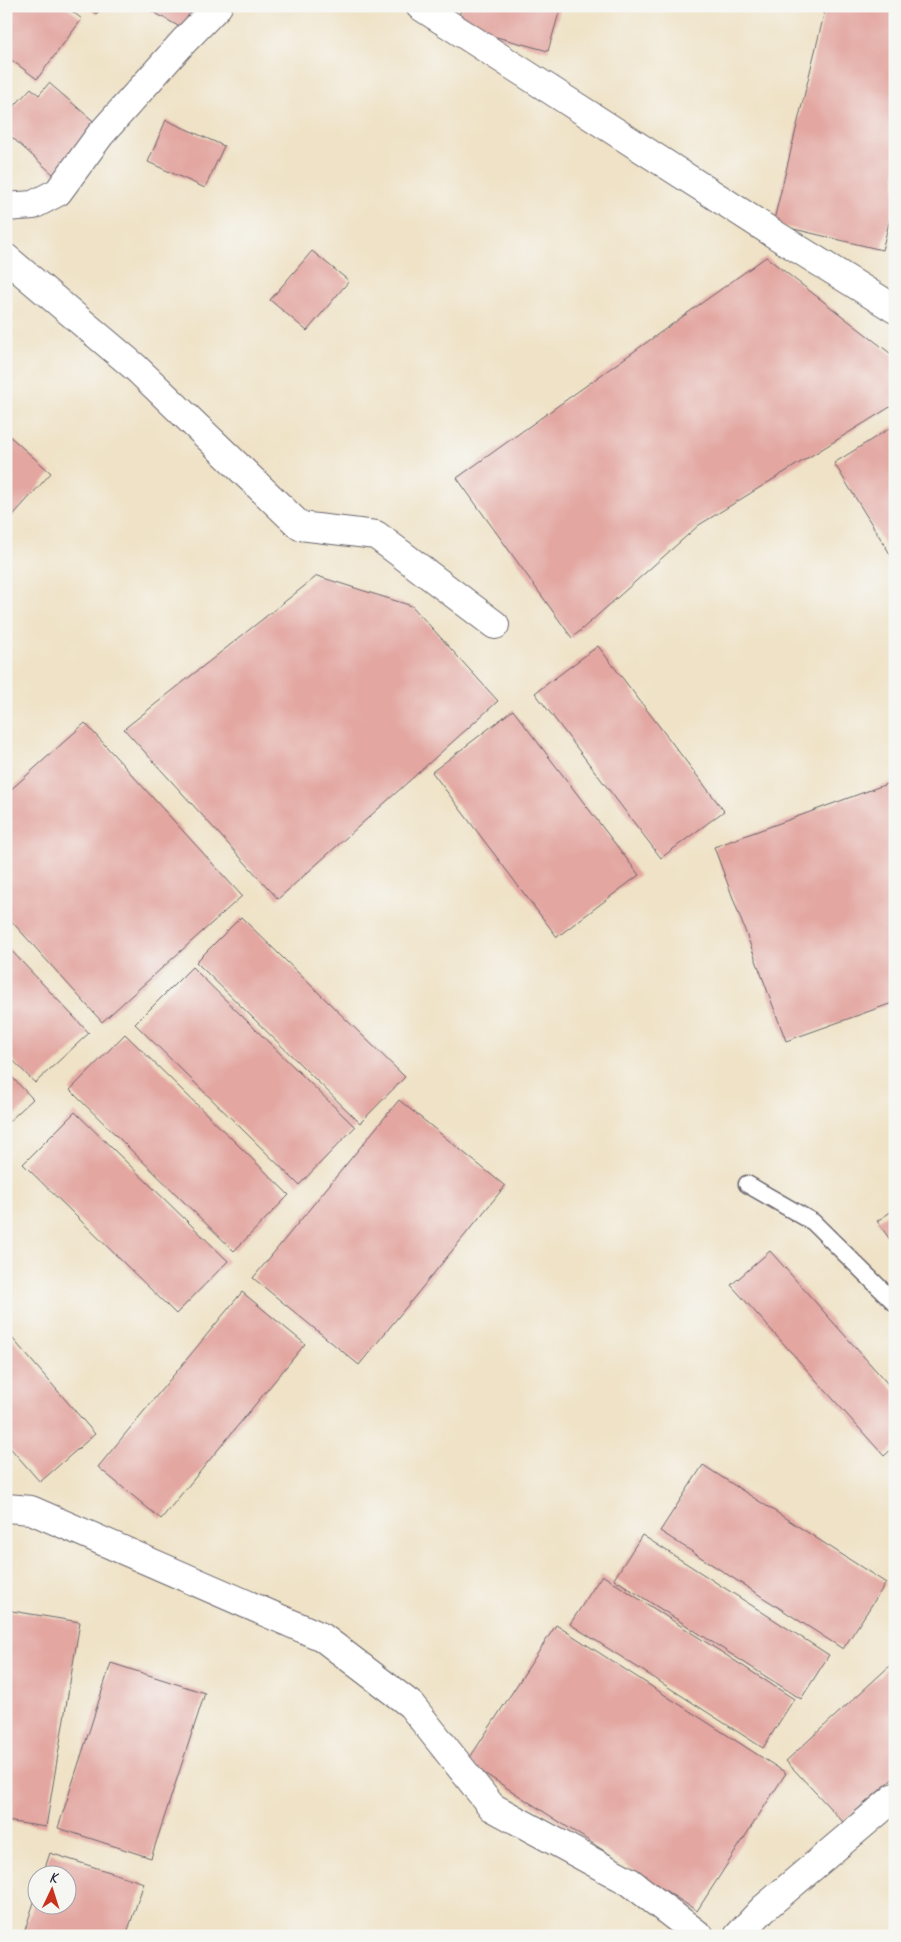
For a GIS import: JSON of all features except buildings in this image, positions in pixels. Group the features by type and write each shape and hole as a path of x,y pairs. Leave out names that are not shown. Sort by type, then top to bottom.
{"street":[{"path":"6,207 34,205 58,192 100,135 218,6"},
{"path":"420,6 780,238 895,309"},
{"path":"6,258 136,368 300,526 376,535 495,626"},
{"path":"6,1508 31,1510 322,1637 411,1705 492,1807 630,1882 700,1936"},
{"path":"738,1936 763,1909 895,1797"}],"lane":[{"path":"746,1184 813,1222 895,1303"}]}
